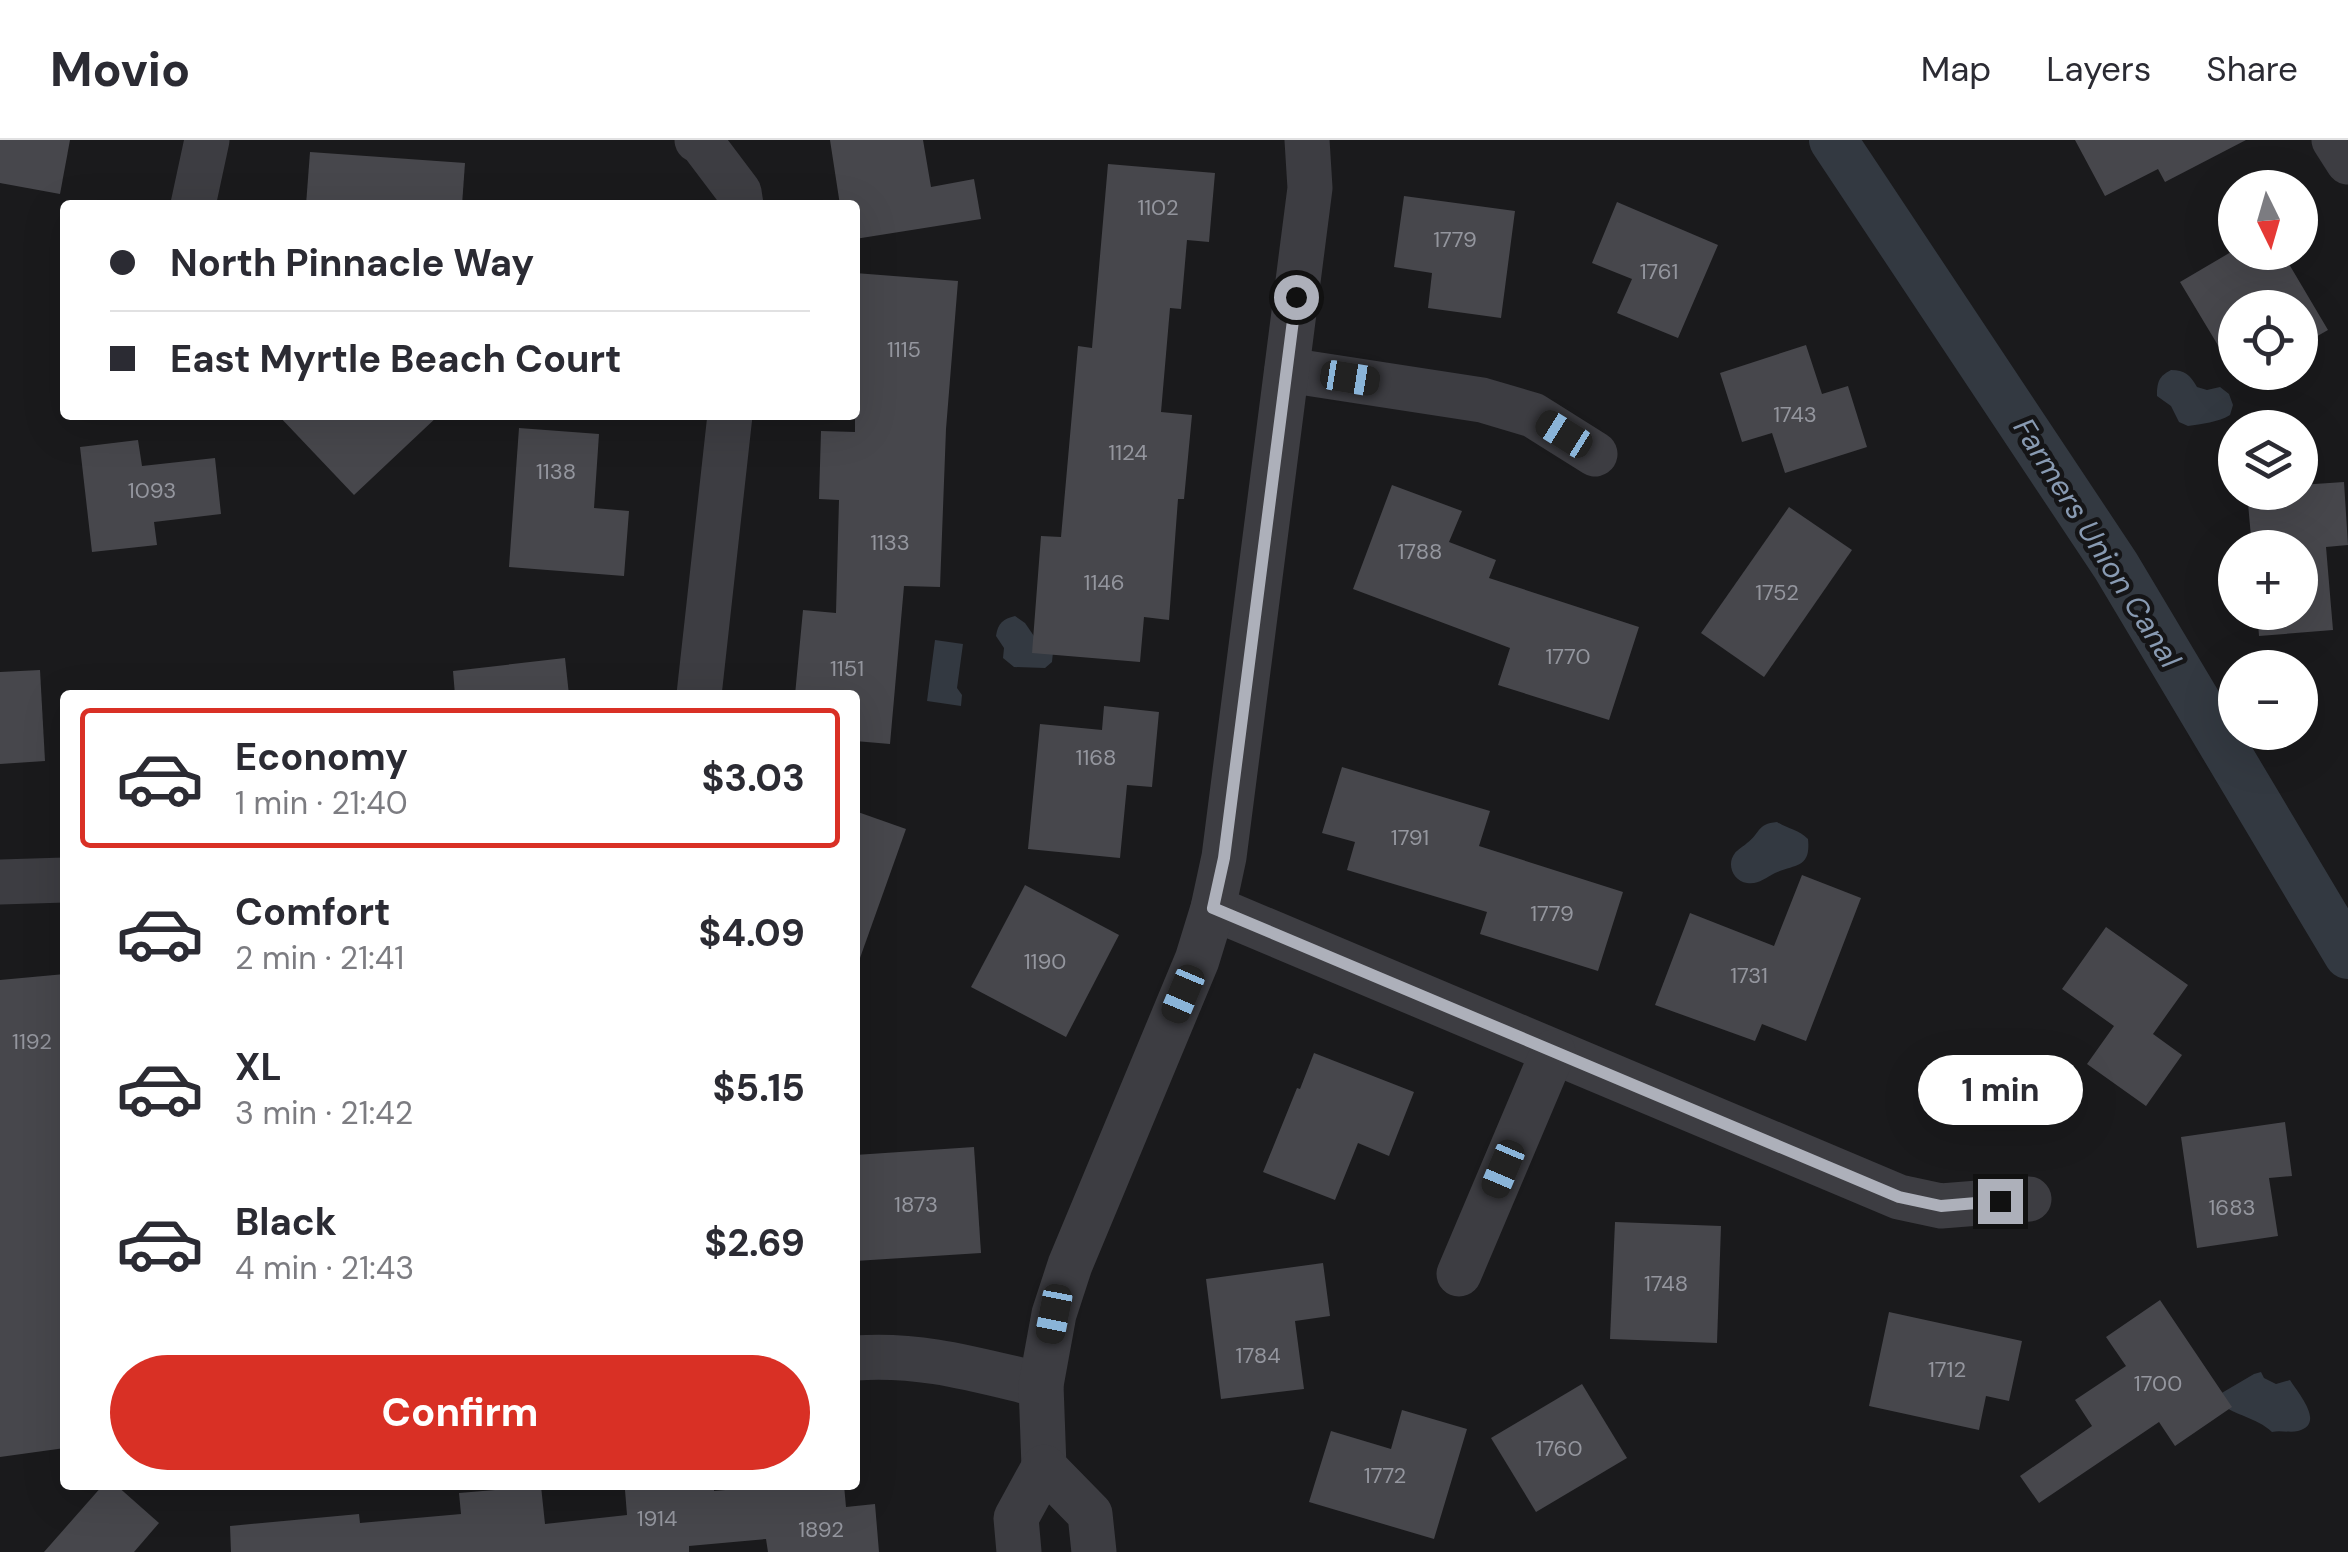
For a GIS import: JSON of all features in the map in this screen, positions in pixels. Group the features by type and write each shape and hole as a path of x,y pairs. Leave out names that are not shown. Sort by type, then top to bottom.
{"street":[{"path":"194,200 207,140"},
{"path":"698,140 738,192 740,200"},
{"path":"1019,1552 1016,1518 1044,1467 1040,1385 1054,1314 1070,1265 1197,960 1213,908 1226,838 1310,188 1308,140"},
{"path":"2334,140 2348,162"},
{"path":"1287,370 1482,400 1533,414 1595,454"},
{"path":"700,690 729,420"},
{"path":"0,882 60,880"},
{"path":"1213,908 1899,1197 1941,1206 2029,1198"},
{"path":"1459,1274 1553,1052"},
{"path":"860,1358 929,1359 1040,1385"},
{"path":"1044,1467 1090,1514 1094,1552"}],"shaded area":[{"path":"2171,370 2180,371 2197,387 2224,390 2229,394 2232,410 2218,410 2215,421 2188,426 2179,422 2171,406 2157,396 2164,375"},
{"path":"1015,616 1053,652 1052,662 1045,668 1014,667 1003,658 1004,648 997,632 1002,622"},
{"path":"935,640 963,644 957,688 962,695 961,706 927,701"},
{"path":"1777,822 1808,839 1804,860 1758,882 1738,879 1731,867 1732,857 1762,827"},
{"path":"2261,1372 2276,1384 2290,1380 2308,1408 2310,1422 2306,1427 2295,1432 2272,1432 2220,1403 2220,1394"}],"building":[{"path":"0,140 70,140 60,194 0,183"},
{"path":"830,140 923,140 931,187 974,179 981,219 860,238 860,200 839,200"},
{"path":"2075,140 2246,140 2165,182 2158,169 2105,196"},
{"path":"310,152 465,163 462,200 306,200"},
{"path":"1108,164 1215,173 1209,242 1187,240 1181,309 1170,308 1161,412 1192,415 1184,499 1178,499 1169,620 1144,617 1140,662 1032,653 1041,536 1061,537 1078,346 1092,348"},
{"path":"1404,196 1515,211 1501,318 1428,308 1432,273 1394,267"},
{"path":"1617,202 1718,245 1678,338 1617,313 1632,279 1592,263"},
{"path":"2218,260 2218,270 2292,270 2304,290 2218,290 2218,345 2180,282"},
{"path":"860,273 958,281 946,429 940,587 904,586 890,744 860,741 860,690 795,690 803,610 836,613 839,500 819,499 821,431 855,432 855,420 860,420"},
{"path":"2318,313 2328,330 2318,336"},
{"path":"1806,345 1822,394 1848,386 1867,447 1785,473 1772,433 1742,442 1720,373"},
{"path":"283,420 434,420 354,495"},
{"path":"519,428 599,434 594,508 629,511 624,576 509,567"},
{"path":"138,440 142,466 215,458 221,514 154,522 157,545 92,552 80,447"},
{"path":"2344,482 2348,545 2326,547 2333,630 2259,636 2258,630 2318,630 2318,530 2250,530 2249,510 2318,510 2318,484"},
{"path":"1392,485 1462,511 1449,542 1496,560 1489,578 1639,627 1609,720 1498,685 1510,648 1353,589"},
{"path":"1789,507 1852,550 1764,677 1701,633"},
{"path":"565,658 568,690 455,690 453,671"},
{"path":"40,670 45,761 0,764 0,672"},
{"path":"1104,706 1159,712 1152,787 1127,785 1120,858 1028,849 1040,724 1102,730"},
{"path":"1342,767 1490,811 1479,846 1623,892 1598,971 1480,934 1487,912 1347,870 1355,842 1322,833"},
{"path":"860,813 906,829 860,958"},
{"path":"1802,875 1861,898 1806,1041 1762,1024 1755,1041 1655,1005 1690,913 1774,946"},
{"path":"1025,885 1119,935 1066,1037 971,987"},
{"path":"2106,927 2188,985 2153,1034 2182,1055 2146,1106 2087,1064 2114,1026 2062,989"},
{"path":"60,974 60,1449 0,1457 0,980"},
{"path":"1314,1053 1414,1092 1389,1156 1358,1143 1335,1200 1263,1172"},
{"path":"2285,1122 2292,1176 2269,1178 2278,1236 2197,1248 2181,1137"},
{"path":"974,1147 981,1253 860,1261 860,1155"},
{"path":"1615,1222 1721,1226 1717,1343 1610,1339"},
{"path":"1323,1263 1330,1316 1295,1321 1304,1389 1221,1399 1206,1279"},
{"path":"2160,1300 2232,1407 2175,1446 2159,1422 2039,1503 2020,1476 2092,1426 2075,1400 2126,1366 2106,1337"},
{"path":"1889,1312 2022,1341 2009,1401 1986,1396 1979,1430 1869,1406"},
{"path":"1582,1384 1627,1458 1536,1512 1491,1438"},
{"path":"1402,1410 1467,1429 1434,1539 1309,1502 1331,1431 1391,1449"},
{"path":"99,1490 122,1490 159,1523 134,1552 44,1552"},
{"path":"541,1490 545,1524 627,1515 625,1490 844,1490 846,1507 875,1504 879,1552 768,1552 766,1539 689,1546 689,1552 231,1552 230,1526 359,1514 360,1523 461,1514 459,1493"}],"waterway":[{"name":"Farmers Union Canal","path":"1833,140 2116,566 2348,955"}],"route":[{"path":"1296,297 1224,858 1213,908 1899,1197 1941,1206 2000,1201"}]}
